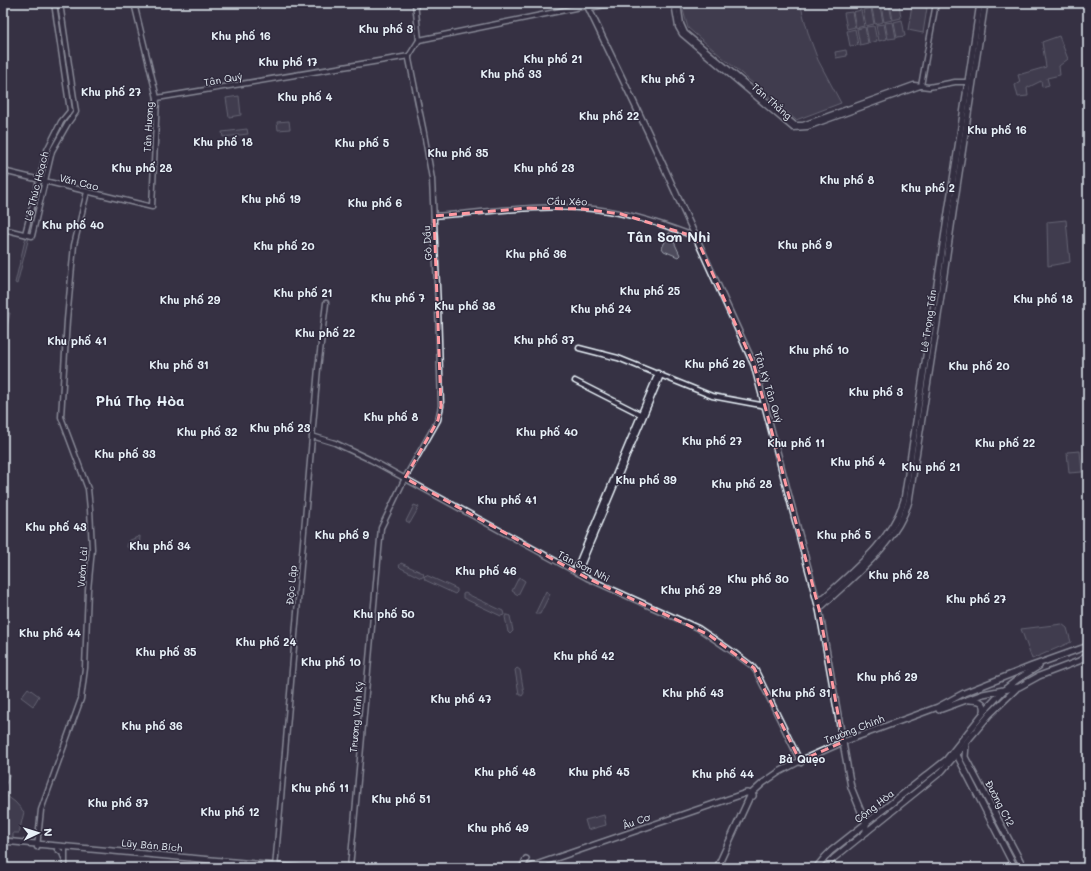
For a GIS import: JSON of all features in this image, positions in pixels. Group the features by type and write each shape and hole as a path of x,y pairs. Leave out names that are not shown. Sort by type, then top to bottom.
{"main road":[{"name":"Lê Trọng Tấn","path":"818,606 881,542 897,520 904,500 970,82 980,3"},
{"name":"Lê Trọng Tấn","path":"970,82 985,3"},
{"name":"Tân Kỳ Tân Quý","path":"587,5 752,358 818,606 851,787 866,828"},
{"name":"Trường Chinh","path":"717,868 756,789 773,776 801,762 844,744 938,707 964,693 1088,646"},
{"name":"Trường Chinh","path":"844,744 984,694 1019,687 1039,676 1079,661 1088,655"},
{"name":"Trường Chinh","path":"1079,661 1088,660"},
{"name":"Trường Chinh","path":"1004,690 1015,681 1045,662"},
{"path":"1015,681 1019,687"},
{"name":"Cộng Hòa","path":"816,868 825,857 920,790 947,766 987,718 1009,695 1019,687"},
{"path":"1004,690 1009,695"},
{"name":"Cộng Hòa","path":"940,769 983,713 1004,690"},
{"path":"955,757 958,750 983,718 984,708 982,702 978,700 966,700 967,696 964,693"},
{"name":"Đường C12","path":"966,744 965,757 1024,868"},
{"name":"Đường C12","path":"955,757 960,761 1016,868"},
{"name":"Cộng Hòa","path":"824,868 866,828 946,760"},
{"name":"Cộng Hòa","path":"820,868 827,858 940,769 947,766"},
{"name":"Âu Cơ","path":"527,868 721,801 746,793 753,795"},
{"name":"Trường Chinh","path":"720,868 753,795"},
{"name":"Lũy Bán Bích","path":"3,841 299,868"},
{"name":"Lũy Bán Bích","path":"3,844 37,845 65,850 263,868"},
{"path":"522,868 526,859"}],"street":[{"name":"Lê Thúc Hoạch","path":"54,3 70,111 61,122 47,150 25,234 32,236 52,151 68,122 76,112 60,3"},
{"name":"Tân Hương","path":"134,3 157,98 152,207"},
{"path":"409,56 419,40 415,3"},
{"path":"419,40 587,5 600,6 616,3"},
{"name":"Tân Thắng","path":"674,3 678,27 682,34 790,126 795,127 813,123 914,85 929,87 955,82 970,82"},
{"name":"Tân Thắng","path":"678,3 681,24 685,33 795,127"},
{"path":"921,86 936,3"},
{"path":"593,16 594,12 600,6"},
{"name":"Tân Quý","path":"157,98 409,56"},
{"name":"Gò Dầu","path":"406,478 438,420 441,406 432,179 409,56"},
{"name":"Văn Cao","path":"3,171 152,207"},
{"name":"Vườn Lài","path":"37,845 42,808 81,699 85,668 88,590 92,549 90,509 88,489 61,417 74,245 87,192"},
{"name":"Cầu Xéo","path":"434,216 529,208 583,208 621,214 669,227 696,237"},
{"path":"3,229 25,234"},
{"name":"Độc Lập","path":"275,867 318,368 326,303"},
{"path":"579,348 618,358 712,396 766,406"},
{"path":"576,572 660,374"},
{"path":"575,380 643,415"},
{"name":"Tân Sơn Nhì","path":"312,436 343,447 406,478 576,572 700,629 752,666 756,671 801,762"},
{"name":"Trương Vĩnh Ký","path":"350,868 380,531 384,520 406,478"},
{"path":"57,849 63,854 65,862"},
{"path":"65,850 65,868"}],"highlighted area":[{"path":"529,208 583,209 621,214 696,237 754,365 819,609 843,742 800,761 754,668 709,635 587,578 405,478 438,420 441,406 434,216"}],"shaded area":[{"path":"683,3 800,3 809,36 818,60 841,103 796,120 688,28 683,10"},
{"path":"899,3 901,18 893,20 890,4"},
{"path":"889,4 892,20 884,22 881,6"},
{"path":"912,5 927,8 923,33 908,30"},
{"path":"880,6 883,22 875,24 872,8"},
{"path":"871,8 874,24 866,26 863,10"},
{"path":"861,10 864,26 856,28 853,12"},
{"path":"852,12 855,27 847,29 844,13"},
{"path":"902,20 905,36 897,37 894,22"},
{"path":"59,22 61,22 75,110 72,111"},
{"path":"893,22 896,38 888,39 885,23"},
{"path":"884,24 887,39 879,41 876,25"},
{"path":"874,26 877,41 869,43 866,27"},
{"path":"865,27 868,43 860,45 857,29"},
{"path":"855,29 858,45 850,46 847,31"},
{"path":"1059,36 1068,59 1059,66 1060,75 1047,78 1049,85 1042,87 1041,81 1027,88 1028,96 1018,97 1015,85 1020,82 1018,75 1046,67 1042,42"},
{"path":"846,50 847,56 836,58 835,52"},
{"path":"239,96 241,115 229,117 226,98"},
{"path":"63,121 65,122 50,150 43,177 41,177 49,149"},
{"path":"289,121 290,129 278,130 277,122"},
{"path":"247,129 248,134 223,137 222,132"},
{"path":"40,182 42,182 31,231 28,230"},
{"path":"1066,220 1070,262 1048,266 1047,222"},
{"path":"669,233 680,255 678,257 664,251 662,248"},
{"path":"26,236 29,237 17,284 15,283"},
{"path":"8,313 10,313 4,341 3,332"},
{"path":"1080,451 1082,472 1069,473 1067,452"},
{"path":"414,505 419,507 410,523 406,521"},
{"path":"140,536 139,549 129,549 127,547 128,541"},
{"path":"401,563 423,573 424,576 421,578 401,568 399,566"},
{"path":"426,575 457,589 457,592 455,594 425,580 424,577"},
{"path":"519,577 525,581 518,595 512,591"},
{"path":"546,591 550,594 540,614 535,614"},
{"path":"465,593 503,611 504,615 501,616 463,598 463,594"},
{"path":"508,615 510,616 513,631 510,634 508,632 505,617"},
{"path":"1062,624 1067,628 1071,642 1032,659 1021,629"},
{"path":"517,668 520,670 524,693 522,696 519,694 515,670"},
{"path":"28,688 39,696 33,706 21,697"},
{"path":"3,770 10,775 3,790"},
{"path":"3,793 15,802 24,812 19,833 13,833 13,838 3,838"},
{"path":"604,815 606,825 588,830 585,820"}],"district":[{"name":"Khu phố 3","path":"386,28"},
{"name":"Khu phố 16","path":"241,35"},
{"name":"Khu phố 21","path":"553,58"},
{"name":"Khu phố 17","path":"288,61"},
{"name":"Khu phố 33","path":"511,73"},
{"name":"Khu phố 7","path":"668,78"},
{"name":"Khu phố 27","path":"111,91"},
{"name":"Khu phố 4","path":"305,96"},
{"name":"Khu phố 22","path":"609,115"},
{"name":"Khu phố 16","path":"997,129"},
{"name":"Khu phố 18","path":"223,141"},
{"name":"Khu phố 5","path":"362,142"},
{"name":"Khu phố 35","path":"458,152"},
{"name":"Khu phố 28","path":"142,167"},
{"name":"Khu phố 23","path":"544,167"},
{"name":"Khu phố 8","path":"847,179"},
{"name":"Khu phố 2","path":"928,187"},
{"name":"Khu phố 19","path":"271,198"},
{"name":"Khu phố 6","path":"375,202"},
{"name":"Khu phố 40","path":"73,224"},
{"name":"Tân Sơn Nhì","path":"669,236"},
{"name":"Khu phố 9","path":"805,244"},
{"name":"Khu phố 20","path":"284,245"},
{"name":"Khu phố 36","path":"536,253"},
{"name":"Khu phố 25","path":"650,290"},
{"name":"Khu phố 21","path":"303,292"},
{"name":"Khu phố 7","path":"398,297"},
{"name":"Khu phố 18","path":"1043,298"},
{"name":"Khu phố 29","path":"190,299"},
{"name":"Khu phố 38","path":"465,305"},
{"name":"Khu phố 24","path":"601,308"},
{"name":"Khu phố 22","path":"325,332"},
{"name":"Khu phố 37","path":"544,339"},
{"name":"Khu phố 41","path":"77,340"},
{"name":"Khu phố 10","path":"819,349"},
{"name":"Khu phố 26","path":"715,363"},
{"name":"Khu phố 31","path":"179,364"},
{"name":"Khu phố 20","path":"979,365"},
{"name":"Khu phố 3","path":"876,391"},
{"name":"Phú Thọ Hòa","path":"140,400"},
{"name":"Khu phố 8","path":"391,416"},
{"name":"Khu phố 23","path":"280,427"},
{"name":"Khu phố 32","path":"207,431"},
{"name":"Khu phố 40","path":"547,431"},
{"name":"Khu phố 27","path":"712,440"},
{"name":"Khu phố 11","path":"796,442"},
{"name":"Khu phố 22","path":"1005,442"},
{"name":"Khu phố 33","path":"125,453"},
{"name":"Khu phố 4","path":"858,461"},
{"name":"Khu phố 21","path":"931,466"},
{"name":"Khu phố 39","path":"646,479"},
{"name":"Khu phố 28","path":"742,483"},
{"name":"Khu phố 41","path":"507,499"},
{"name":"Khu phố 43","path":"56,526"},
{"name":"Khu phố 9","path":"342,534"},
{"name":"Khu phố 5","path":"844,534"},
{"name":"Khu phố 34","path":"160,545"},
{"name":"Khu phố 46","path":"486,570"},
{"name":"Khu phố 28","path":"899,574"},
{"name":"Khu phố 30","path":"758,578"},
{"name":"Khu phố 29","path":"691,589"},
{"name":"Khu phố 27","path":"976,598"},
{"name":"Khu phố 50","path":"384,613"},
{"name":"Khu phố 44","path":"50,632"},
{"name":"Khu phố 24","path":"266,641"},
{"name":"Khu phố 35","path":"166,651"},
{"name":"Khu phố 42","path":"584,655"},
{"name":"Khu phố 10","path":"331,661"},
{"name":"Khu phố 29","path":"887,676"},
{"name":"Khu phố 43","path":"693,692"},
{"name":"Khu phố 31","path":"801,692"},
{"name":"Khu phố 47","path":"461,698"},
{"name":"Khu phố 36","path":"152,725"},
{"name":"Bà Quẹo","path":"802,758"},
{"name":"Khu phố 48","path":"505,771"},
{"name":"Khu phố 45","path":"599,771"},
{"name":"Khu phố 44","path":"723,773"},
{"name":"Khu phố 11","path":"320,787"},
{"name":"Khu phố 51","path":"401,798"},
{"name":"Khu phố 37","path":"118,802"},
{"name":"Khu phố 12","path":"230,811"},
{"name":"Khu phố 49","path":"498,827"}]}
